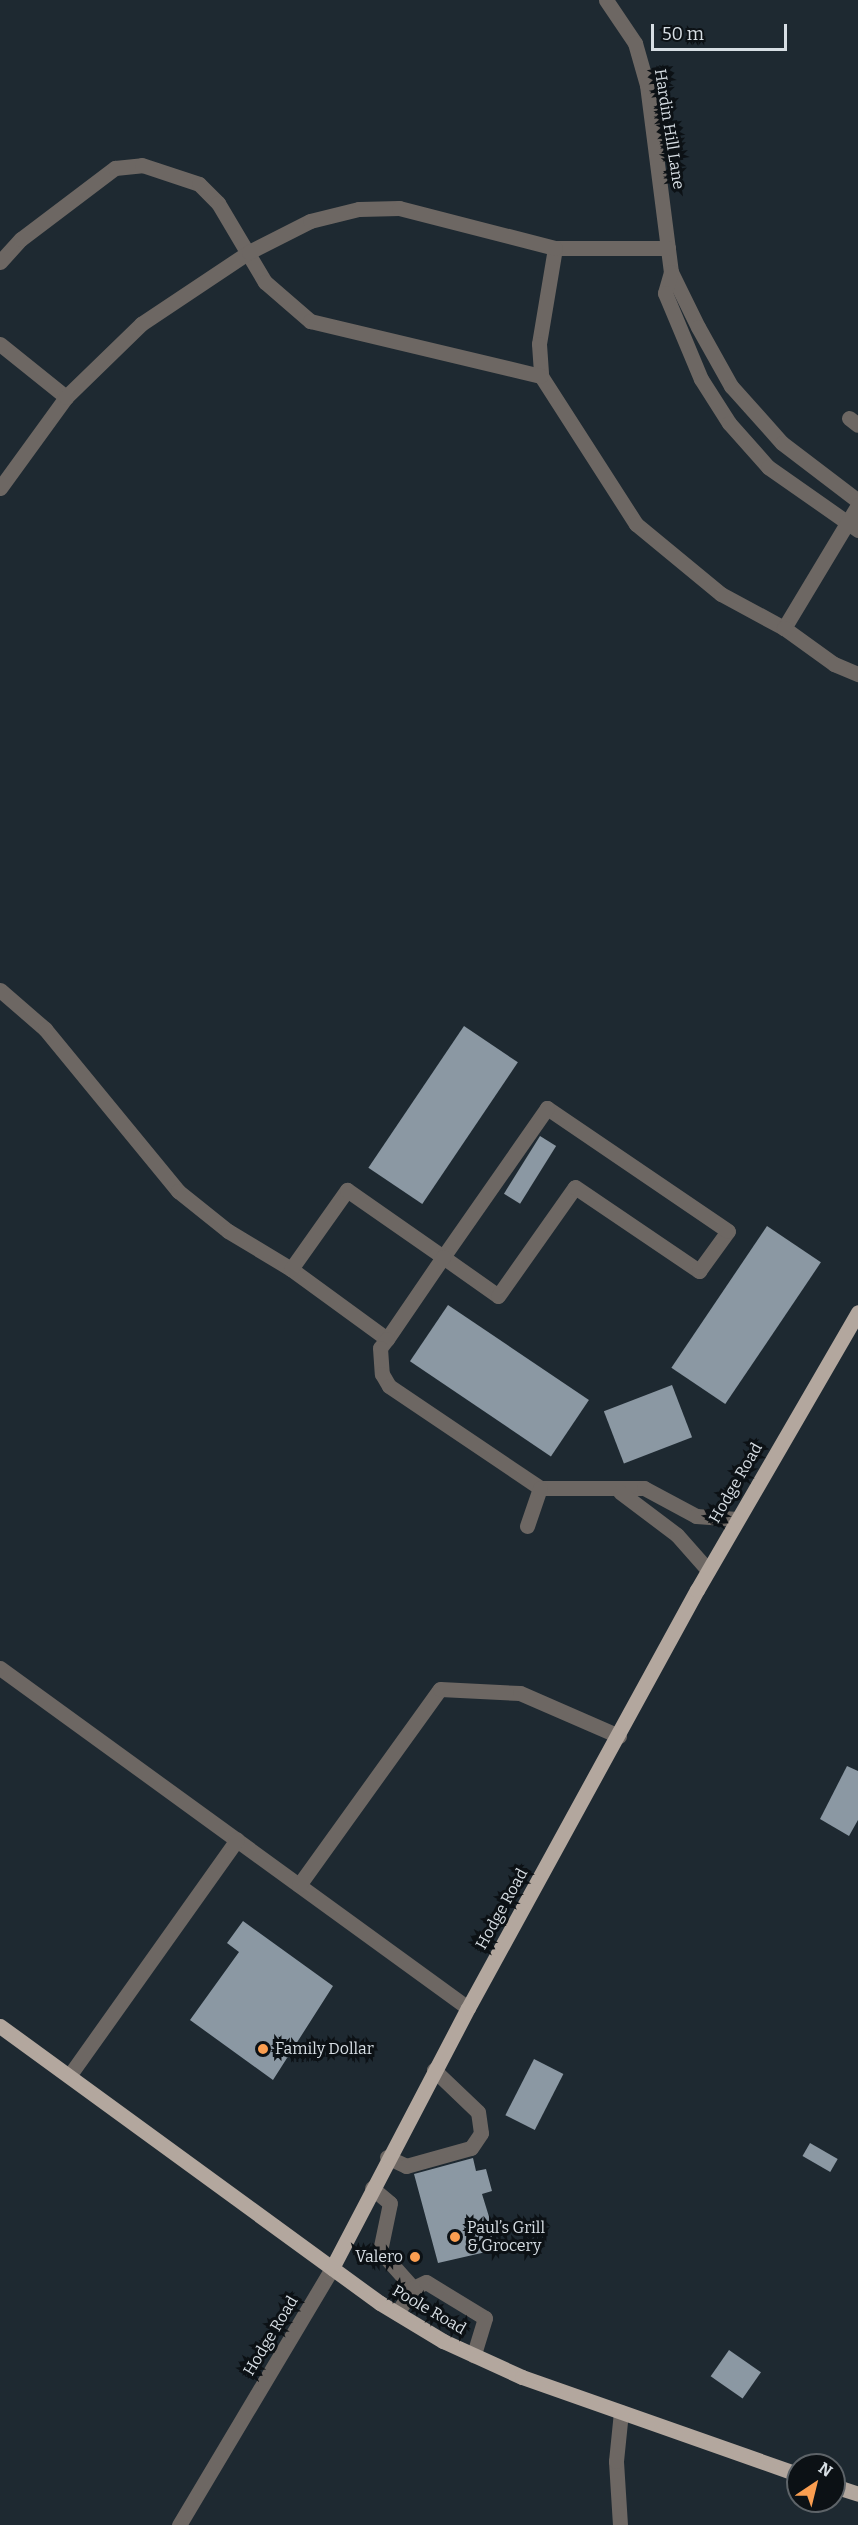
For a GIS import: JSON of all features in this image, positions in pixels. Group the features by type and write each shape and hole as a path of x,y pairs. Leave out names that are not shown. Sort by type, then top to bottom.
{"main road":[{"name":"Hodge Road","path":"332,2268 387,2157 708,1570 858,1312"},
{"name":"Poole Road","path":"0,2026 397,2313 474,2355 621,2412 786,2470"}],"street":[{"name":"Hardin Hill Lane","path":"606,0 634,44 647,85 671,272 731,386 782,443 858,503"},
{"path":"0,262 21,239 115,168 142,165 199,184 219,203 265,282 310,321 541,376"},
{"path":"0,488 66,397 141,324 249,252 310,220 359,209 399,208 555,248 668,248"},
{"path":"555,248 539,344 541,376 636,524 721,594 784,628 834,664 858,674"},
{"name":"Hardin Hill Lane","path":"671,272 665,293 700,379 729,423 768,467 854,527"},
{"path":"0,344 66,397"},
{"path":"784,628 854,527 858,503"},
{"path":"0,990 45,1029 178,1191 228,1231 291,1269 387,1340"},
{"path":"291,1269 347,1190 443,1257 498,1296 575,1186 699,1271 728,1231 547,1108 443,1257 387,1340 380,1348 389,1386 540,1488 620,1492 644,1488 696,1516 737,1519"},
{"path":"527,1526 540,1488"},
{"path":"620,1492 677,1535 708,1570"},
{"path":"0,1668 468,2008"},
{"path":"299,1885 440,1689 520,1693 618,1736"},
{"path":"69,2076 237,1840"},
{"path":"387,2157 406,2166 471,2148 481,2133 478,2112 434,2070"},
{"path":"372,2188 390,2203 380,2251 413,2288"},
{"name":"Hodge Road","path":"179,2525 332,2268"},
{"path":"397,2313 413,2288 426,2282 484,2318 474,2355"},
{"path":"620,2525 616,2461 621,2412"}],"building":[{"path":"464,1026 518,1062 422,1204 368,1168"},
{"path":"540,1136 556,1146 520,1204 504,1194"},
{"path":"767,1226 821,1262 725,1404 671,1368"},
{"path":"448,1305 589,1400 551,1456 410,1361"},
{"path":"672,1385 692,1437 624,1463 604,1411"},
{"path":"847,1766 858,1771 858,1820 849,1836 820,1819"},
{"path":"243,1921 333,1986 273,2080 190,2020 239,1952 227,1943"},
{"path":"534,2059 563,2074 535,2130 505,2115"},
{"path":"810,2143 838,2159 830,2172 802,2156"},
{"path":"473,2158 476,2171 486,2169 492,2191 482,2194 499,2249 438,2263 414,2174"},
{"path":"729,2350 761,2372 743,2399 711,2376"}],"place":[{"name":"Family Dollar","path":"263,2049"},
{"name":"Paul’s Grill & Grocery","path":"455,2237"},
{"name":"Valero","path":"415,2257"}]}
